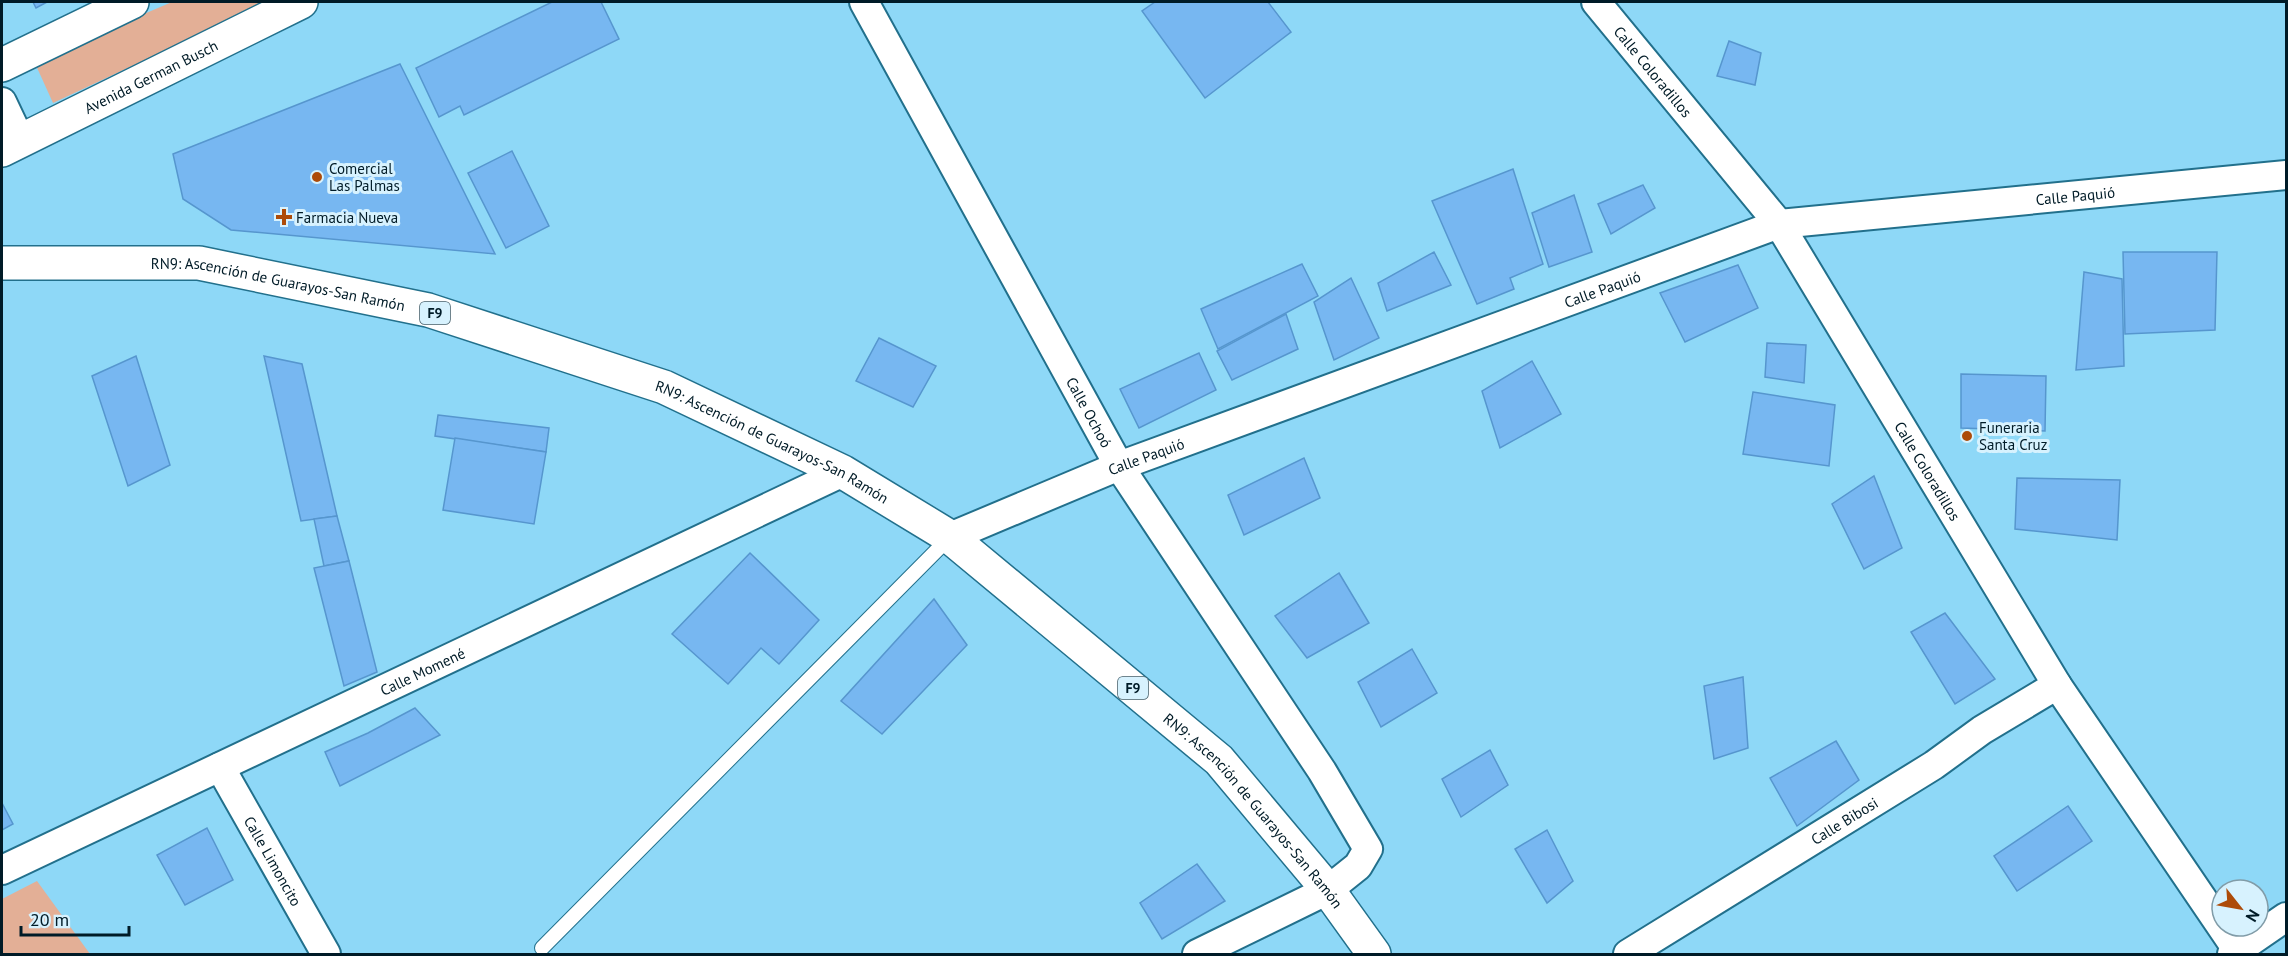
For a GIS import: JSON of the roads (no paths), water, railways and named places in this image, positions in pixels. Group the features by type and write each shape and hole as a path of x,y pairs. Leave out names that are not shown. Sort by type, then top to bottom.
{"main road":[{"path":"2,65 132,2"},
{"name":"Avenida German Busch","path":"11,145 301,2"},
{"name":"RN9: Ascención de Guarayos-San Ramón","path":"2,263 199,263 428,310 664,387 843,472 950,537 1219,760 1328,890 1374,954"}],"street":[{"name":"Calle Ochoó","path":"864,2 1119,466 1322,771 1368,849 1358,866 1328,890"},
{"name":"Calle Coloradillos","path":"1596,2 1779,224 2057,685 2237,953"},
{"path":"2,102 11,145"},
{"name":"Calle Paquió","path":"950,537 1119,466 1779,224 2286,175"},
{"name":"Calle Momené","path":"2,870 843,472"},
{"name":"Calle Bibosi","path":"1628,954 1934,765 1982,730 2057,685"},
{"name":"Calle Limoncito","path":"220,767 326,954"},
{"path":"1197,954 1328,890"},
{"path":"2237,953 2286,917"}],"lane":[{"path":"542,948 950,537"}],"place":[{"name":"Comercial Las Palmas","path":"317,177"},
{"name":"Farmacia Nueva","path":"284,217"},
{"name":"Funeraria Santa Cruz","path":"1967,436"}]}
